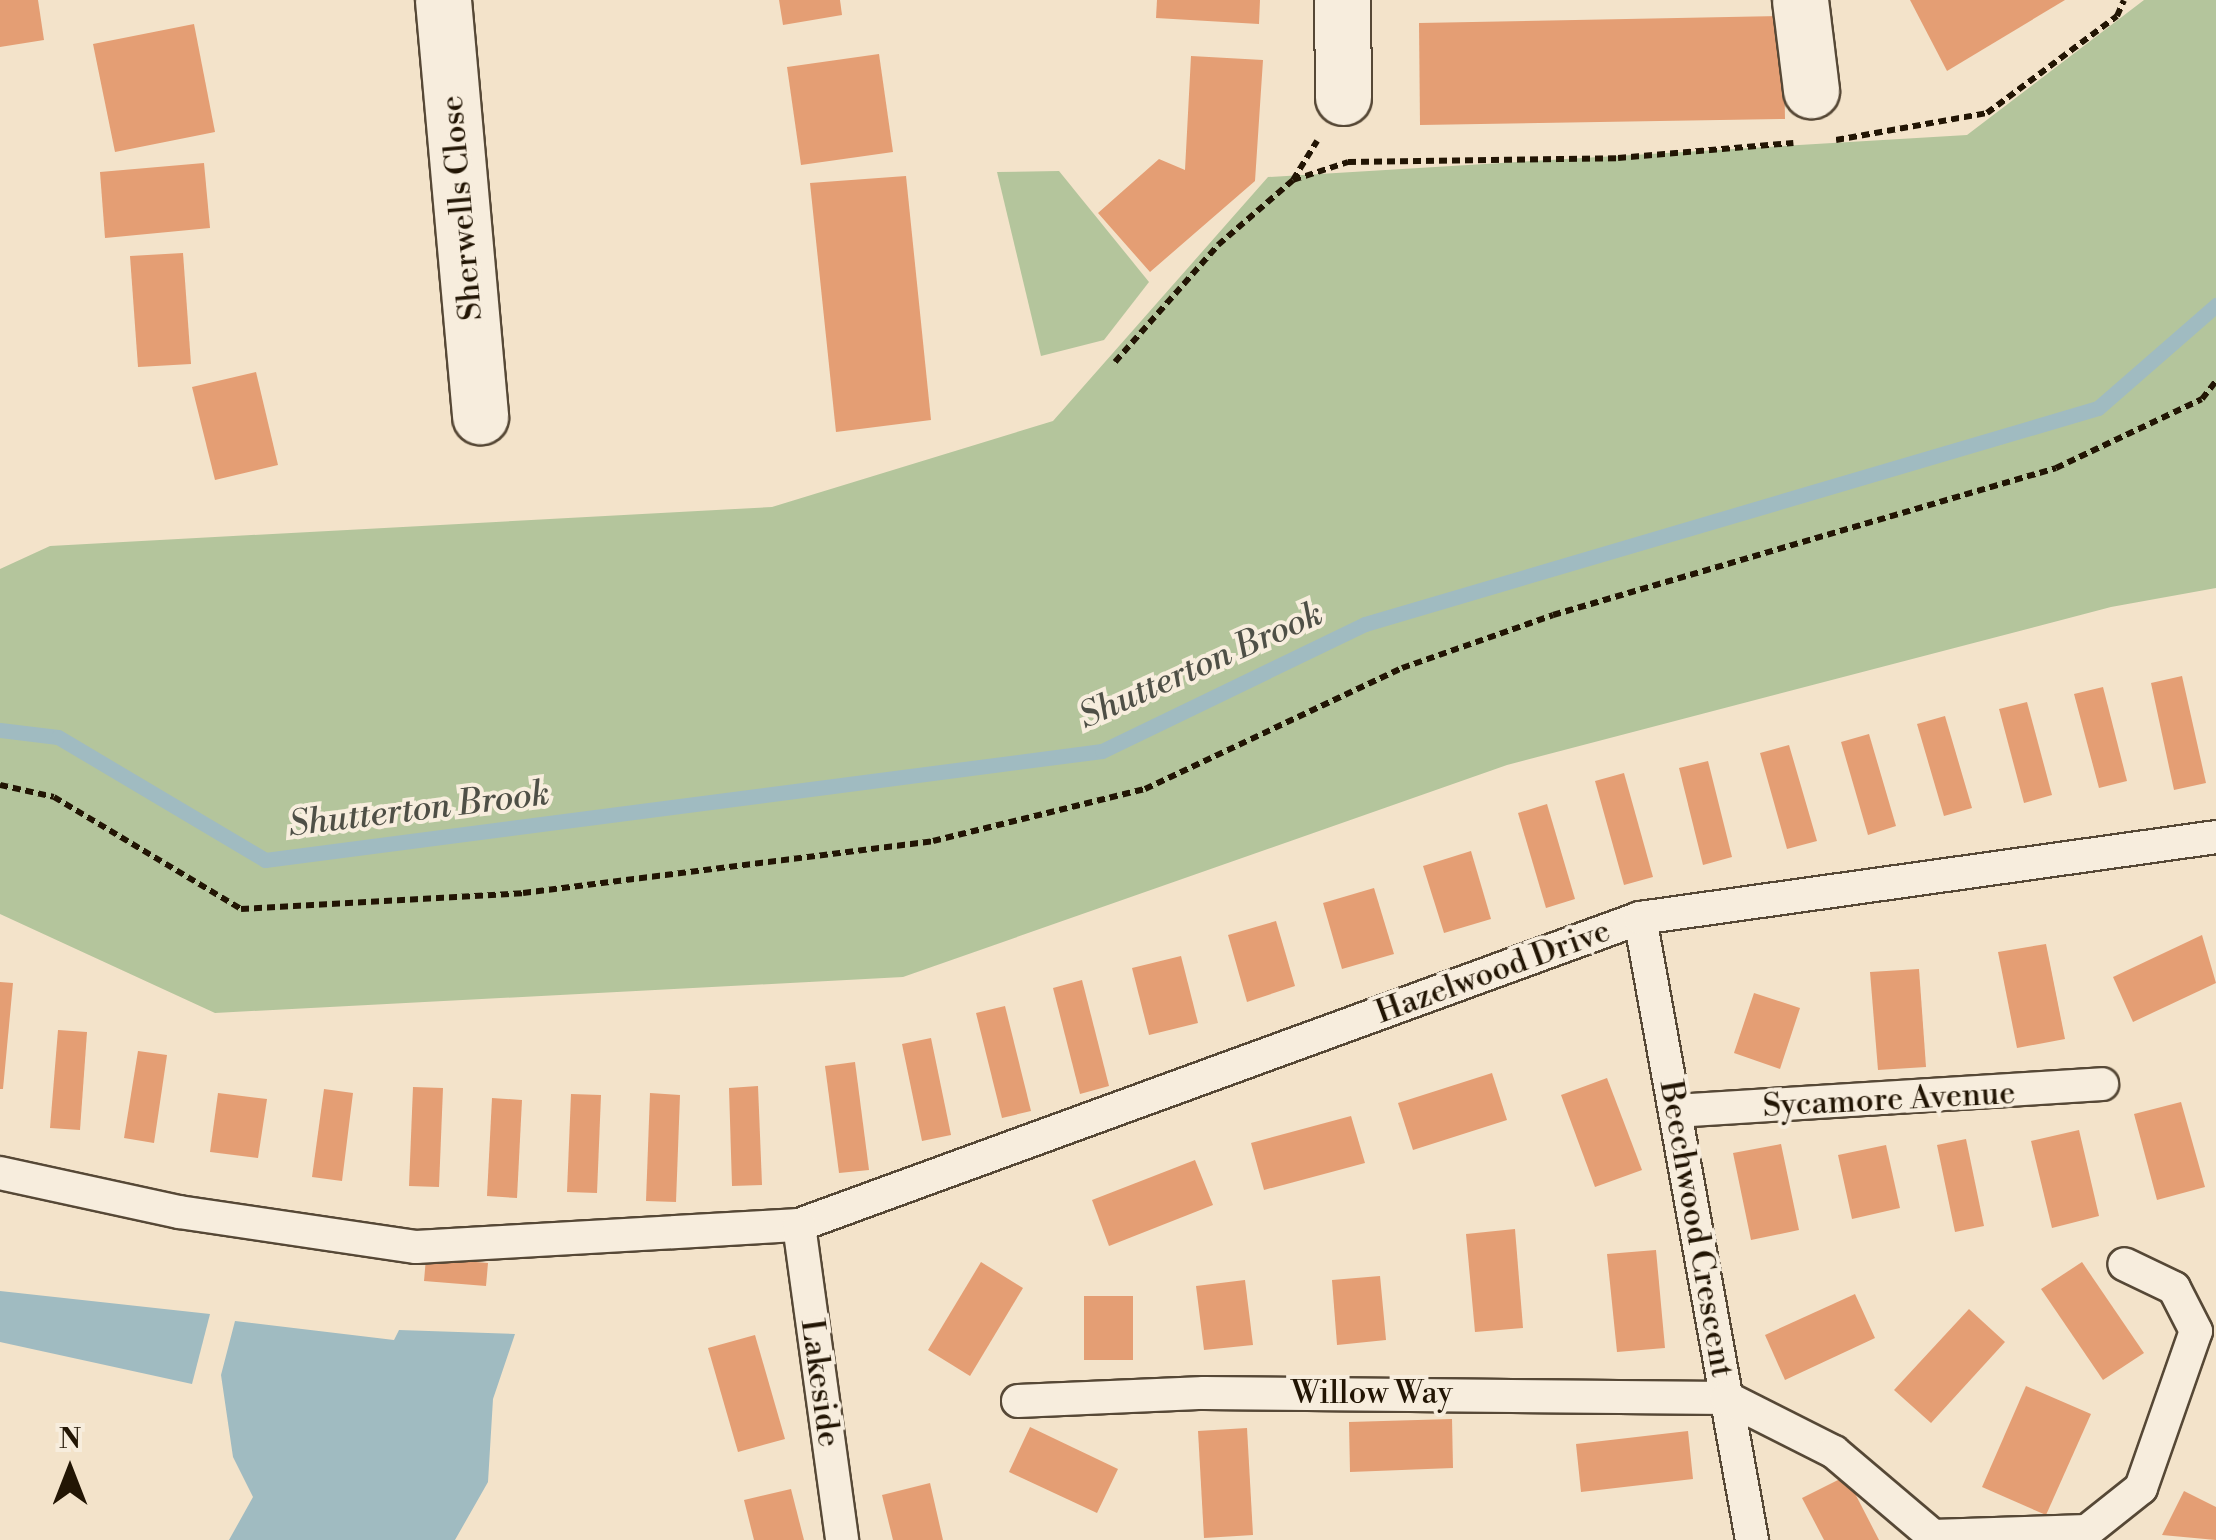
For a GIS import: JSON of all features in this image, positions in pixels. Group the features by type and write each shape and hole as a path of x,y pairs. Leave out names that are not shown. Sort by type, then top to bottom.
{"street":[{"name":"Sherwells Close","path":"444,0 480,416"},
{"path":"1342,0 1343,97"},
{"path":"1800,0 1816,124"}],"lane":[{"name":"Hazelwood Drive","path":"0,1173 179,1212 416,1247 799,1225 1640,918 2216,837"},
{"name":"Beechwood Crescent","path":"1640,918 1752,1540"},
{"name":"Sycamore Avenue","path":"1674,1110 2102,1084"},
{"name":"Lakeside","path":"799,1225 842,1540"},
{"path":"1727,1398 1834,1452 1933,1536 2087,1530 2141,1488 2203,1361 2196,1331 2174,1288 2124,1264"},
{"name":"Willow Way","path":"1018,1401 1204,1393 1727,1398"}],"path":[{"path":"1115,362 1278,193 1348,162 1618,158 1816,124 1987,114 2117,16 2124,0"},
{"path":"0,784 54,797 241,909 524,892 933,841 1145,789 1402,668 1553,615 2056,468 2202,399 2216,381"}],"green space":[{"path":"2144,0 2216,0 2216,588 2111,607 1507,765 903,977 215,1013 0,914 0,569 50,546 772,507 1053,421 1268,177 1967,135"},
{"path":"1059,171 1149,282 1104,340 1041,356 997,172"}],"water":[{"path":"0,1291 210,1314 192,1384 0,1342"},
{"path":"235,1321 394,1340 399,1330 515,1334 493,1399 488,1482 455,1540 229,1540 253,1497 233,1457 221,1375"}],"building":[{"path":"0,0 38,0 44,40 0,47"},
{"path":"779,0 840,0 842,15 783,25"},
{"path":"1157,0 1260,0 1259,24 1156,18"},
{"path":"1910,0 2065,0 1947,71"},
{"path":"1783,16 1785,119 1420,125 1419,23"},
{"path":"194,24 215,132 115,152 93,44"},
{"path":"879,54 893,152 801,165 787,67"},
{"path":"1191,56 1263,60 1255,181 1150,272 1098,213 1159,159 1185,170"},
{"path":"204,163 210,228 105,238 100,172"},
{"path":"906,176 931,420 836,432 810,183"},
{"path":"183,253 191,364 138,367 130,256"},
{"path":"256,372 278,465 215,480 192,387"},
{"path":"2182,676 2206,783 2174,790 2151,683"},
{"path":"2103,687 2127,781 2099,788 2074,694"},
{"path":"2027,702 2052,795 2024,803 1999,709"},
{"path":"1945,716 1972,808 1944,816 1917,724"},
{"path":"1869,734 1896,826 1868,835 1841,742"},
{"path":"1789,745 1817,841 1787,849 1760,753"},
{"path":"1708,761 1732,857 1703,865 1679,768"},
{"path":"1624,773 1653,877 1624,885 1595,781"},
{"path":"1547,804 1575,899 1546,908 1518,813"},
{"path":"1471,851 1491,919 1444,933 1423,866"},
{"path":"1374,888 1394,954 1342,969 1323,903"},
{"path":"1276,921 1295,986 1247,1002 1228,935"},
{"path":"2202,935 2216,983 2133,1022 2113,977"},
{"path":"2046,944 2065,1039 2017,1048 1998,952"},
{"path":"1181,956 1198,1023 1149,1035 1132,968"},
{"path":"1919,969 1926,1067 1878,1070 1870,972"},
{"path":"1082,980 1109,1086 1080,1094 1053,988"},
{"path":"0,982 13,983 3,1089 0,1089"},
{"path":"1754,993 1800,1008 1780,1069 1734,1053"},
{"path":"1005,1006 1031,1111 1002,1118 976,1013"},
{"path":"58,1030 87,1032 80,1130 50,1128"},
{"path":"931,1038 951,1135 922,1141 902,1044"},
{"path":"138,1051 167,1055 154,1143 124,1138"},
{"path":"855,1062 869,1170 839,1173 825,1066"},
{"path":"1492,1073 1507,1120 1413,1150 1398,1103"},
{"path":"1607,1078 1642,1170 1595,1187 1561,1095"},
{"path":"758,1086 762,1185 732,1186 729,1088"},
{"path":"413,1087 443,1088 439,1187 409,1186"},
{"path":"324,1089 353,1093 342,1181 312,1177"},
{"path":"218,1093 267,1099 258,1158 210,1152"},
{"path":"650,1093 680,1095 676,1202 646,1201"},
{"path":"571,1094 601,1095 597,1193 567,1192"},
{"path":"492,1098 522,1100 517,1198 487,1196"},
{"path":"2181,1102 2205,1187 2157,1200 2134,1114"},
{"path":"1351,1116 1365,1163 1264,1190 1251,1143"},
{"path":"2079,1130 2099,1216 2052,1228 2031,1141"},
{"path":"1966,1139 1984,1226 1955,1232 1937,1145"},
{"path":"1781,1144 1799,1230 1751,1240 1733,1153"},
{"path":"1886,1145 1900,1208 1852,1219 1838,1155"},
{"path":"1195,1160 1213,1205 1109,1246 1092,1200"},
{"path":"1515,1229 1523,1328 1475,1332 1466,1234"},
{"path":"1656,1250 1665,1348 1617,1352 1607,1254"},
{"path":"426,1258 488,1263 486,1286 424,1281"},
{"path":"981,1262 1023,1288 970,1376 928,1350"},
{"path":"2082,1262 2144,1353 2103,1380 2041,1289"},
{"path":"1380,1276 1386,1340 1337,1345 1332,1280"},
{"path":"1245,1280 1253,1345 1204,1350 1196,1286"},
{"path":"1855,1294 1875,1338 1785,1380 1765,1335"},
{"path":"1084,1296 1133,1296 1133,1360 1084,1360"},
{"path":"1969,1309 2005,1342 1931,1423 1894,1390"},
{"path":"755,1335 785,1439 738,1452 708,1348"},
{"path":"2026,1386 2091,1414 2046,1515 1982,1487"},
{"path":"1452,1419 1453,1468 1350,1472 1349,1422"},
{"path":"1030,1427 1118,1469 1097,1513 1009,1472"},
{"path":"1247,1428 1253,1535 1204,1538 1198,1431"},
{"path":"1688,1431 1693,1479 1581,1492 1576,1444"},
{"path":"1846,1476 1879,1540 1824,1540 1802,1498"},
{"path":"930,1483 943,1540 893,1540 882,1495"},
{"path":"791,1489 804,1540 754,1540 744,1500"},
{"path":"2184,1491 2216,1507 2216,1540 2162,1535"}],"waterway":[{"name":"Shutterton Brook","path":"0,730 58,737 265,860 1102,751 1365,624 2098,408 2216,305"}]}
